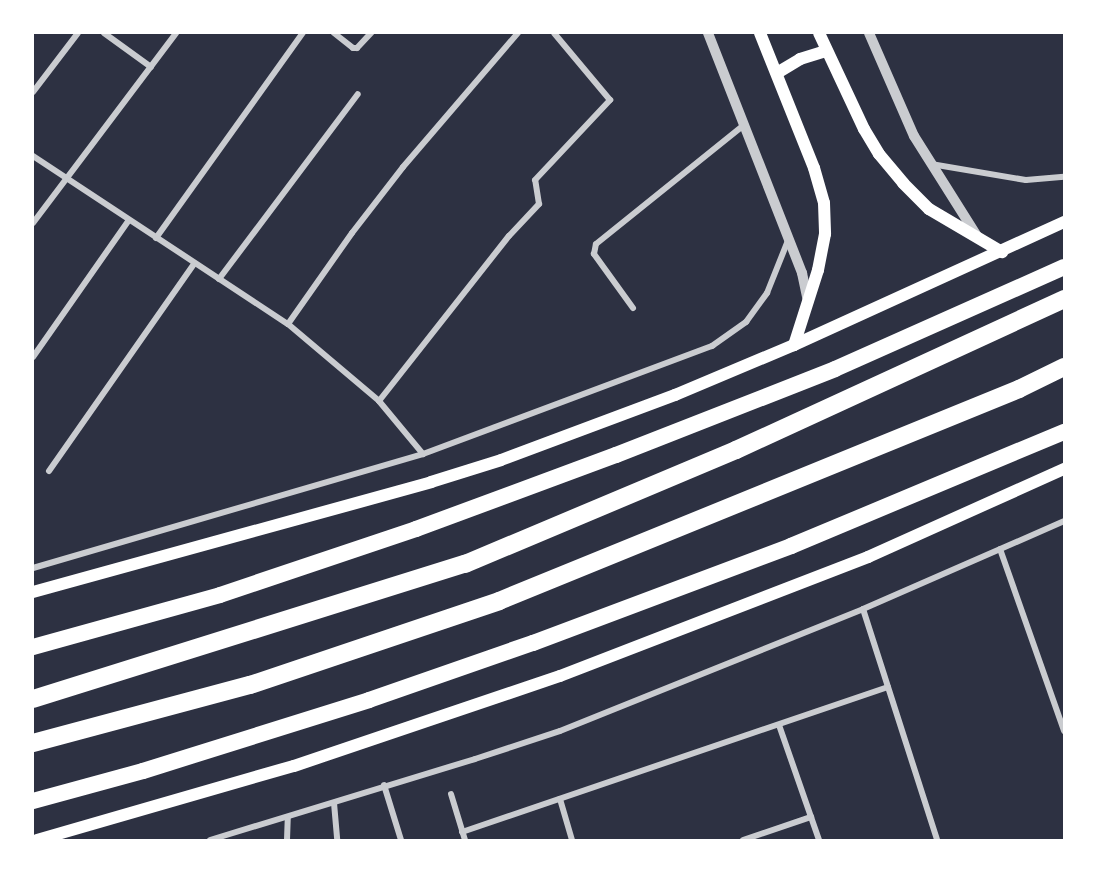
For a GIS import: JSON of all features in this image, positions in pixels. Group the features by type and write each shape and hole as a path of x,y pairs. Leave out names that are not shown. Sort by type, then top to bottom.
{"highway":[{"path":"33,647 220,594 416,529 616,455 835,369 1064,267"},
{"path":"33,699 465,564 736,450 1064,299"},
{"path":"33,743 250,685 498,600 1019,389 1064,367"},
{"path":"33,801 142,771 346,707 533,643 791,546 1064,432"}],"main road":[{"path":"760,33 814,168 824,203 825,234 809,304 794,345"},
{"path":"819,33 864,129 879,154 929,209 1002,252"},
{"path":"777,73 800,59 826,51"},
{"path":"33,592 432,482 501,460 675,395 794,345 1064,222"},
{"path":"37,840 294,766 560,676 868,557 1064,469"}],"street":[{"path":"33,92 78,33"},
{"path":"104,33 151,67"},
{"path":"33,223 176,33"},
{"path":"156,238 303,33"},
{"path":"334,33 350,46 357,48 371,33"},
{"path":"288,324 352,233 396,176 518,33"},
{"path":"378,401 509,236 539,204 535,180 610,100 554,33"},
{"path":"708,33 789,238 802,273 809,304"},
{"path":"869,33 914,136 979,239"},
{"path":"219,279 358,94"},
{"path":"633,308 594,254 596,244 744,125"},
{"path":"33,156 288,324 378,401 423,454"},
{"path":"931,164 1026,180 1064,177"},
{"path":"33,357 129,220"},
{"path":"33,568 423,454 712,345 746,322 767,293 789,238"},
{"path":"49,471 194,264"},
{"path":"210,840 560,731 863,609 1064,521"},
{"path":"1000,549 1063,726"},
{"path":"863,609 937,840"},
{"path":"462,832 888,687"},
{"path":"778,724 819,840"},
{"path":"384,785 401,840"},
{"path":"451,794 465,840"},
{"path":"560,799 572,840"},
{"path":"334,803 337,840"},
{"path":"286,840 288,817"},
{"path":"743,840 811,817"},
{"path":"238,840 240,831"}]}
